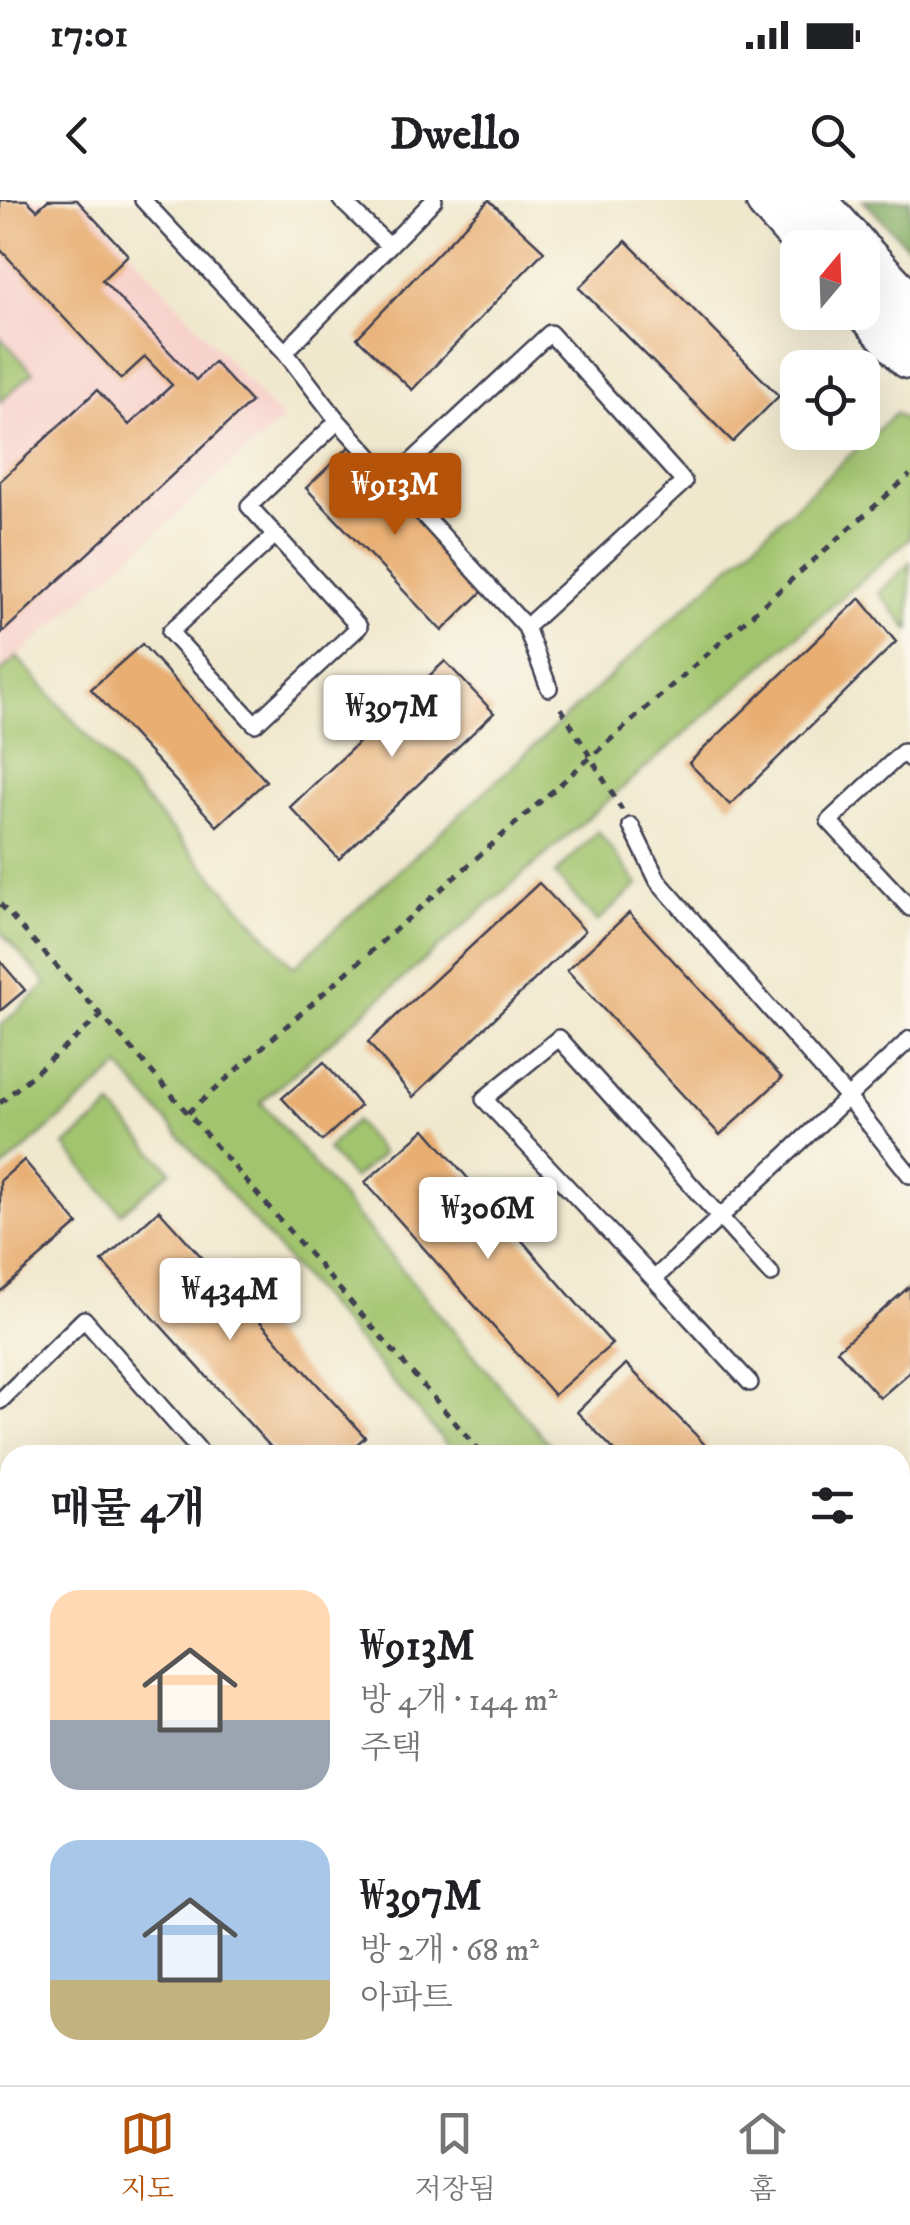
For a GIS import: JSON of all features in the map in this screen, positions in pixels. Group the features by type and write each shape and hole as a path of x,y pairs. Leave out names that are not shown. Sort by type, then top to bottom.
{"main road":[{"path":"769,200 796,230"},
{"path":"812,200 839,230"},
{"path":"880,276 910,308"},
{"path":"880,323 910,356"}],"lane":[{"path":"144,200 285,352 338,421 526,627 549,688"},
{"path":"342,200 388,245"},
{"path":"285,352 434,200"},
{"path":"392,480 550,333 684,482 526,627"},
{"path":"275,535 170,632 255,724 360,627 249,506 338,421"},
{"path":"910,759 903,752 829,821 910,908"},
{"path":"631,826 658,881 848,1098 910,1175"},
{"path":"750,1383 484,1098 559,1038 771,1274"},
{"path":"654,1279 910,1039"},
{"path":"0,1401 84,1320 194,1445"}],"path":[{"path":"188,1114 910,475"},
{"path":"549,688 631,826"},
{"path":"0,904 474,1445"},
{"path":"0,1104 102,1016"}],"shaded area":[{"path":"0,200 84,200 282,420 0,673"}],"green space":[{"path":"863,200 910,200 910,249 908,247"},
{"path":"0,337 33,372 0,402"},
{"path":"896,413 910,426 910,538 261,1102 550,1445 447,1445 120,1067 0,1171 0,1026 47,984 0,931 0,673 17,657 294,967 856,450 880,450 880,428"},
{"path":"910,562 910,630 879,593"},
{"path":"598,831 638,885 597,922 555,874"},
{"path":"112,1107 171,1171 121,1213 65,1146"},
{"path":"355,1121 382,1154 353,1179 327,1149"}],"building":[{"path":"0,200 27,200 37,210 48,200 77,200 128,255 102,280 196,380 214,362 251,402 2,633 0,481 97,390 129,425 172,385 145,357 121,379 0,249"},
{"path":"489,200 544,251 412,390 357,338"},
{"path":"626,241 779,396 733,442 579,288"},
{"path":"350,446 483,591 442,631 306,488"},
{"path":"860,598 896,642 730,805 689,763"},
{"path":"142,644 266,781 217,826 91,689"},
{"path":"445,661 494,713 339,859 290,807"},
{"path":"539,883 585,931 413,1097 368,1042"},
{"path":"629,913 782,1078 720,1135 567,970"},
{"path":"0,961 25,990 0,1011"},
{"path":"324,1062 360,1106 322,1141 282,1098"},
{"path":"425,1129 612,1344 554,1395 365,1182"},
{"path":"24,1160 78,1224 0,1292 0,1181"},
{"path":"159,1210 365,1437 356,1445 269,1445 102,1261"},
{"path":"910,1286 910,1372 880,1398 837,1350"},
{"path":"626,1364 705,1445 609,1445 577,1412"}]}
